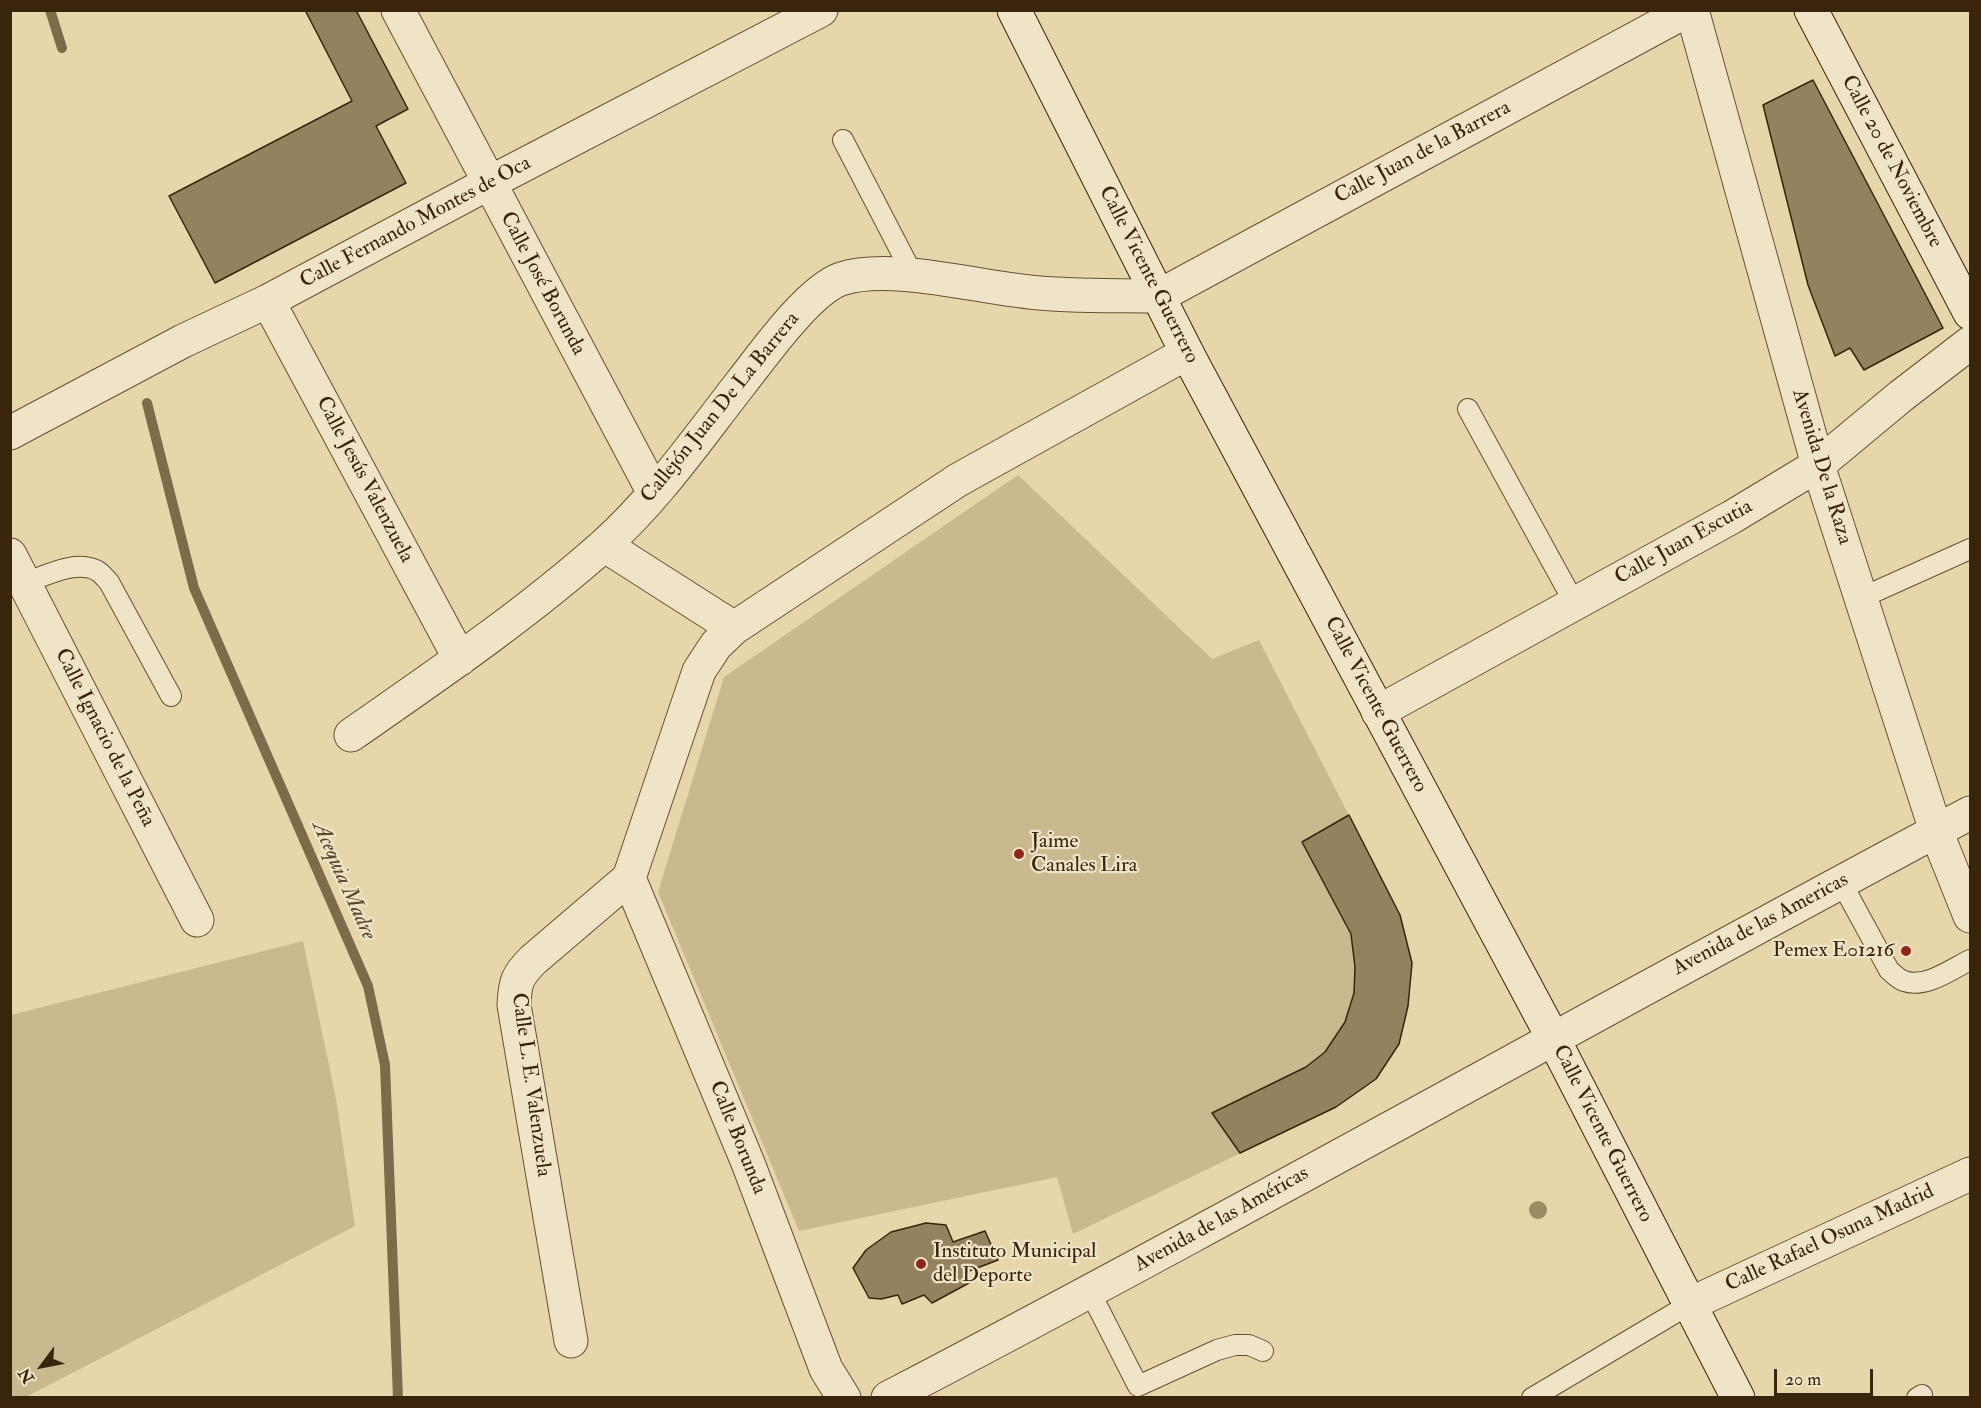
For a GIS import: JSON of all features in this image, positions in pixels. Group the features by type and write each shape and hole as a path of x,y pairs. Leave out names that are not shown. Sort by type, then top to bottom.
{"street":[{"name":"Calle José Borunda","path":"398,10 654,493"},
{"name":"Calle Fernando Montes de Oca","path":"10,433 183,341 268,301 821,10"},
{"name":"Calle Vicente Guerrero","path":"1014,10 1187,353 1553,1038 1738,1398"},
{"name":"Calle Juan de la Barrera","path":"1159,296 1690,10"},
{"name":"Avenida De la Raza","path":"1690,10 1818,465 1936,831 1971,916"},
{"name":"Calle 20 de Noviembre","path":"1811,10 1971,313"},
{"name":"Callejón Juan De La Barrera","path":"351,735 504,626 604,545 654,493 782,331 816,295 838,280 862,274 914,276 1029,292 1159,296"},
{"name":"Calle Jesús Valenzuela","path":"268,301 460,659"},
{"name":"Calle Juan Escutia","path":"1378,712 1732,517 1818,465 1901,396 1971,343"},
{"path":"629,879 699,671 716,645 734,628 958,480 1187,353"},
{"path":"604,545 734,628"},
{"name":"Calle Ignacio de la Peña","path":"18,569 197,920"},
{"name":"Avenida de las Americas","path":"1553,1038 1971,813"},
{"name":"Calle L. E. Valenzuela","path":"570,1341 514,1005 515,985 521,971 629,879"},
{"name":"Calle Borunda","path":"629,879 748,1163 826,1369 844,1398"},
{"name":"Avenida de las Américas","path":"888,1398 1090,1292 1553,1038"},
{"name":"Calle Rafael Osuna Madrid","path":"1690,1304 1971,1174"}],"lane":[{"path":"843,140 914,276"},
{"path":"1468,409 1575,604"},
{"path":"1860,598 1971,549"},
{"path":"18,569 87,567 98,571 109,582 171,696"},
{"path":"1842,882 1889,970 1901,981 1913,983 1926,981 1971,960"},
{"path":"1090,1292 1138,1386 1217,1350 1235,1345 1249,1345 1263,1351"},
{"path":"1532,1398 1656,1322 1690,1304"}],"shaded area":[{"name":"Jaime Canales Lira","path":"1018,475 1212,659 1259,640 1400,915 1412,963 1408,1006 1399,1044 1336,1107 1073,1234 1057,1177 799,1231 658,892 724,677"},
{"path":"303,941 336,1099 355,1226 26,1397 11,1397 11,1015"}],"building":[{"path":"305,10 356,10 408,109 376,126 406,183 215,283 169,196 352,101"},
{"path":"1813,80 1943,328 1864,370 1850,348 1835,356 1808,285 1763,105"},
{"path":"1349,815 1400,915 1412,963 1408,1006 1399,1044 1376,1079 1336,1107 1240,1153 1212,1113 1306,1067 1325,1052 1345,1022 1354,993 1355,967 1351,934 1302,842"},
{"name":"Instituto Municipal del Deporte","path":"926,1223 946,1225 953,1242 985,1231 998,1260 964,1273 969,1283 932,1303 924,1295 902,1304 898,1295 881,1299 869,1298 853,1268 866,1250 891,1232"}],"waterway":[{"name":"Acequia Madre","path":"50,10 62,48"},
{"name":"Acequia Madre","path":"147,403 194,588 368,986 385,1065 398,1398"}],"place":[{"name":"Jaime Canales Lira","path":"1019,854"},
{"name":"Pemex E01216","path":"1906,951"},
{"name":"Instituto Municipal del Deporte","path":"921,1264"}]}
